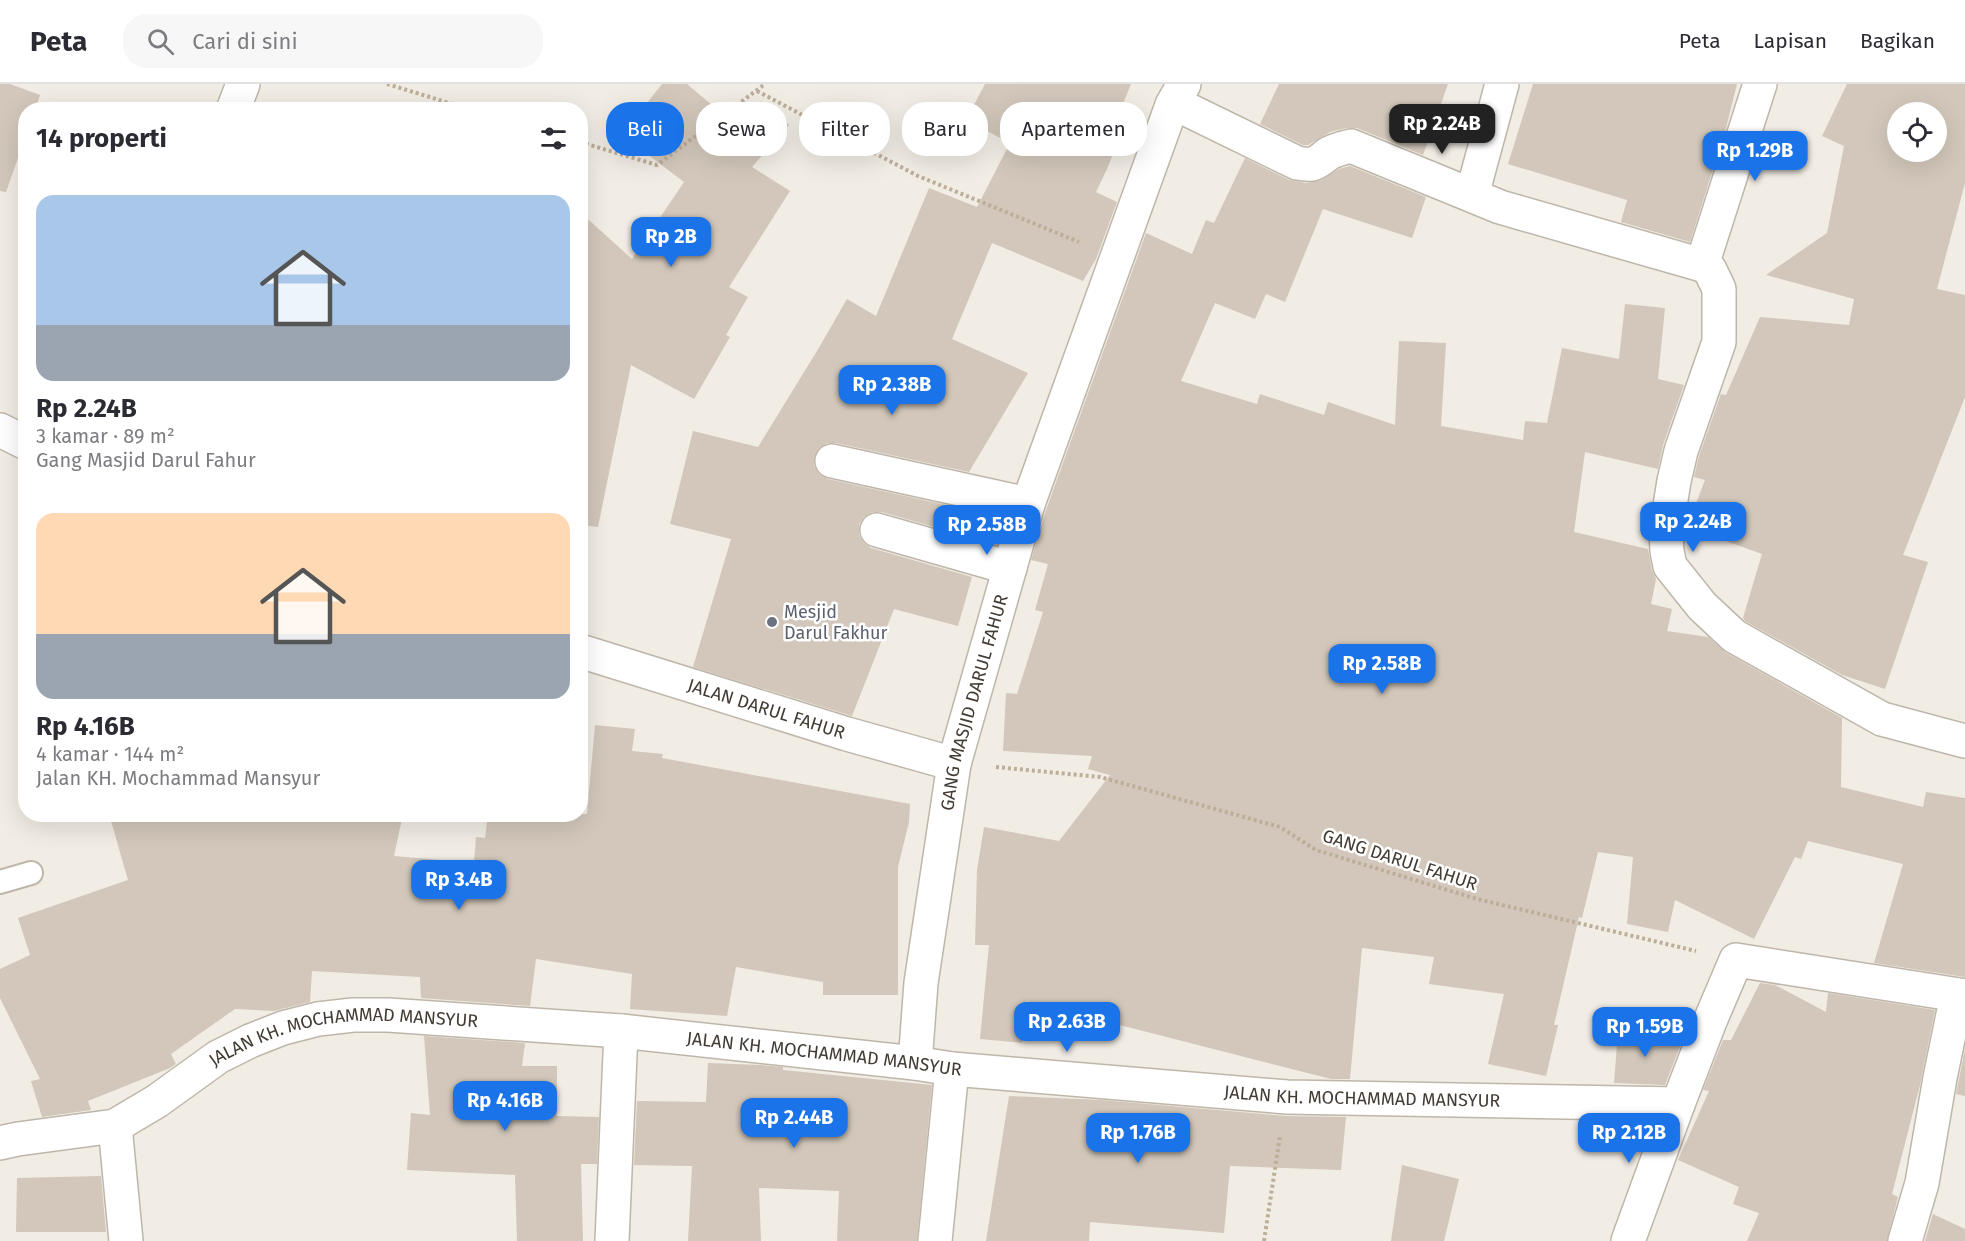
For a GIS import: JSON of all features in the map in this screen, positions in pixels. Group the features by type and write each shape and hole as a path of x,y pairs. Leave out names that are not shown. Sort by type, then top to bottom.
{"street":[{"path":"236,102 243,84"},
{"path":"1472,195 1503,84"},
{"path":"1702,265 1760,84"},
{"path":"1179,94 1297,163 1310,165 1318,163 1329,153 1351,146 1500,207 1702,265 1710,270 1719,289 1719,342 1674,481 1666,531 1670,566 1702,606 1734,636 1882,719 1965,741"},
{"name":"GANG MASJID DARUL FAHUR","path":"915,1063 921,983 954,764 1028,504 1116,257 1179,94"},
{"path":"0,430 18,438"},
{"path":"832,460 1028,504"},
{"path":"877,530 1010,568"},
{"name":"JALAN DARUL FAHUR","path":"588,653 847,734 954,764"},
{"path":"1628,1241 1678,1104 1736,960 1961,996 1940,1078 1922,1182 1905,1241"},
{"name":"JALAN KH. MOCHAMMAD MANSYUR","path":"114,1126 156,1101 218,1058 250,1041 283,1028 318,1019 353,1015 388,1015 621,1031 952,1069 1287,1097 1678,1104"},
{"path":"612,1241 621,1031"},
{"path":"935,1241 952,1069"},
{"path":"0,1143 114,1126 126,1241"}],"lane":[{"path":"0,882 31,873"}],"path":[{"path":"387,84 446,102"},
{"path":"588,144 657,165 765,84"},
{"path":"758,91 918,176 1116,257"},
{"name":"GANG DARUL FAHUR","path":"954,764 1100,777 1280,826 1316,850 1477,899 1736,960"},
{"path":"1264,1241 1287,1097"}],"building":[{"path":"0,84 10,84 40,95 38,102 18,102 18,158 6,192 0,191"},
{"path":"662,84 687,84 708,102 696,102 696,156 762,156 752,167 790,191 729,287 748,297 726,335 730,337 694,399 631,365 598,527 588,526 588,219 632,259 684,182 650,156 684,156 684,102 648,102"},
{"path":"985,84 1131,84 1124,102 1000,102 1000,138 988,132 988,102 976,102"},
{"path":"1279,84 1448,84 1423,155 1357,128 1330,132 1308,145 1303,145 1260,124"},
{"path":"1533,84 1737,84 1726,128 1690,242 1621,222 1627,200 1508,164"},
{"path":"1847,84 1965,84 1965,183 1937,289 1965,295 1965,397 1903,555 1928,562 1885,689 1842,675 1745,621 1743,618 1762,554 1687,527 1705,480 1694,477 1699,456 1721,394 1726,395 1760,317 1849,325 1854,299 1766,275 1827,233 1844,146 1822,136"},
{"path":"1003,156 1112,156 1096,192 1117,202 1096,259 1083,281 992,243 952,339 1028,373 969,472 836,443 827,443 819,448 814,458 814,466 819,474 828,479 1005,518 997,545 882,512 872,512 859,524 859,535 871,548 972,577 958,626 894,609 852,716 693,667 731,539 670,524 693,431 758,447 847,299 876,316 929,188 977,207"},
{"path":"1245,158 1289,180 1306,183 1322,180 1339,169 1350,166 1426,197 1412,238 1323,209 1285,302 1266,294 1255,319 1215,303 1181,381 1257,404 1260,394 1324,415 1328,402 1395,425 1399,341 1446,343 1441,426 1523,440 1525,421 1547,423 1562,348 1619,359 1625,304 1665,308 1658,379 1684,385 1663,445 1658,469 1585,452 1574,532 1648,549 1656,579 1651,604 1672,609 1667,631 1708,637 1725,652 1842,718 1841,787 1923,807 1926,792 1965,798 1965,977 1874,963 1903,864 1808,841 1801,859 1795,857 1754,939 1675,900 1668,932 1627,924 1633,857 1598,852 1582,918 1579,917 1554,1025 1558,1025 1546,1076 1488,1064 1504,994 1429,984 1434,957 1362,948 1350,1079 1331,1079 1026,1001 1022,1043 980,1039 989,945 975,945 977,870 984,827 1059,841 1110,775 1088,769 1092,756 1003,751 1006,693 1017,694 1043,612 1035,610 1048,564 1031,560 1046,510 1146,233 1192,254 1206,220 1214,223"},
{"path":"595,725 635,729 632,751 663,754 662,758 910,804 909,822 898,867 898,995 823,995 823,982 736,967 727,1016 630,1009 632,974 536,959 530,1006 421,998 420,977 312,971 310,1002 274,1011 235,1009 171,1054 176,1064 170,1068 88,1101 91,1110 42,1117 31,1081 40,1079 0,998 0,969 30,955 18,918 128,880 111,822 401,822 394,856 474,863 476,837 485,838 487,822 588,822"},
{"path":"1760,983 1775,985 1826,1012 1828,993 1935,1010 1920,1085 1892,1194 1898,1197 1887,1241 1747,1241 1759,1213 1733,1204 1739,1187 1678,1160 1709,1091 1703,1090 1723,1040 1731,1040"},
{"path":"1618,1031 1684,1036 1665,1085 1614,1083"},
{"path":"424,1036 525,1043 522,1066 557,1066 557,1116 599,1117 597,1164 581,1164 583,1241 517,1241 515,1175 407,1170 411,1113 430,1115"},
{"path":"1965,1049 1965,1096 1956,1094"},
{"path":"708,1063 783,1067 783,1070 932,1085 917,1241 837,1241 839,1191 759,1188 761,1241 688,1241 692,1166 634,1165 637,1101 706,1102"},
{"path":"1009,1096 1102,1100 1285,1116 1346,1117 1341,1170 1230,1166 1224,1233 1090,1222 1089,1241 986,1241"},
{"path":"1402,1165 1459,1179 1444,1241 1391,1241"},
{"path":"101,1176 106,1232 16,1232 17,1178"},
{"path":"1933,1214 1965,1229 1965,1241 1925,1241"}],"place":[{"name":"Mesjid Darul Fakhur","path":"772,622"}]}
